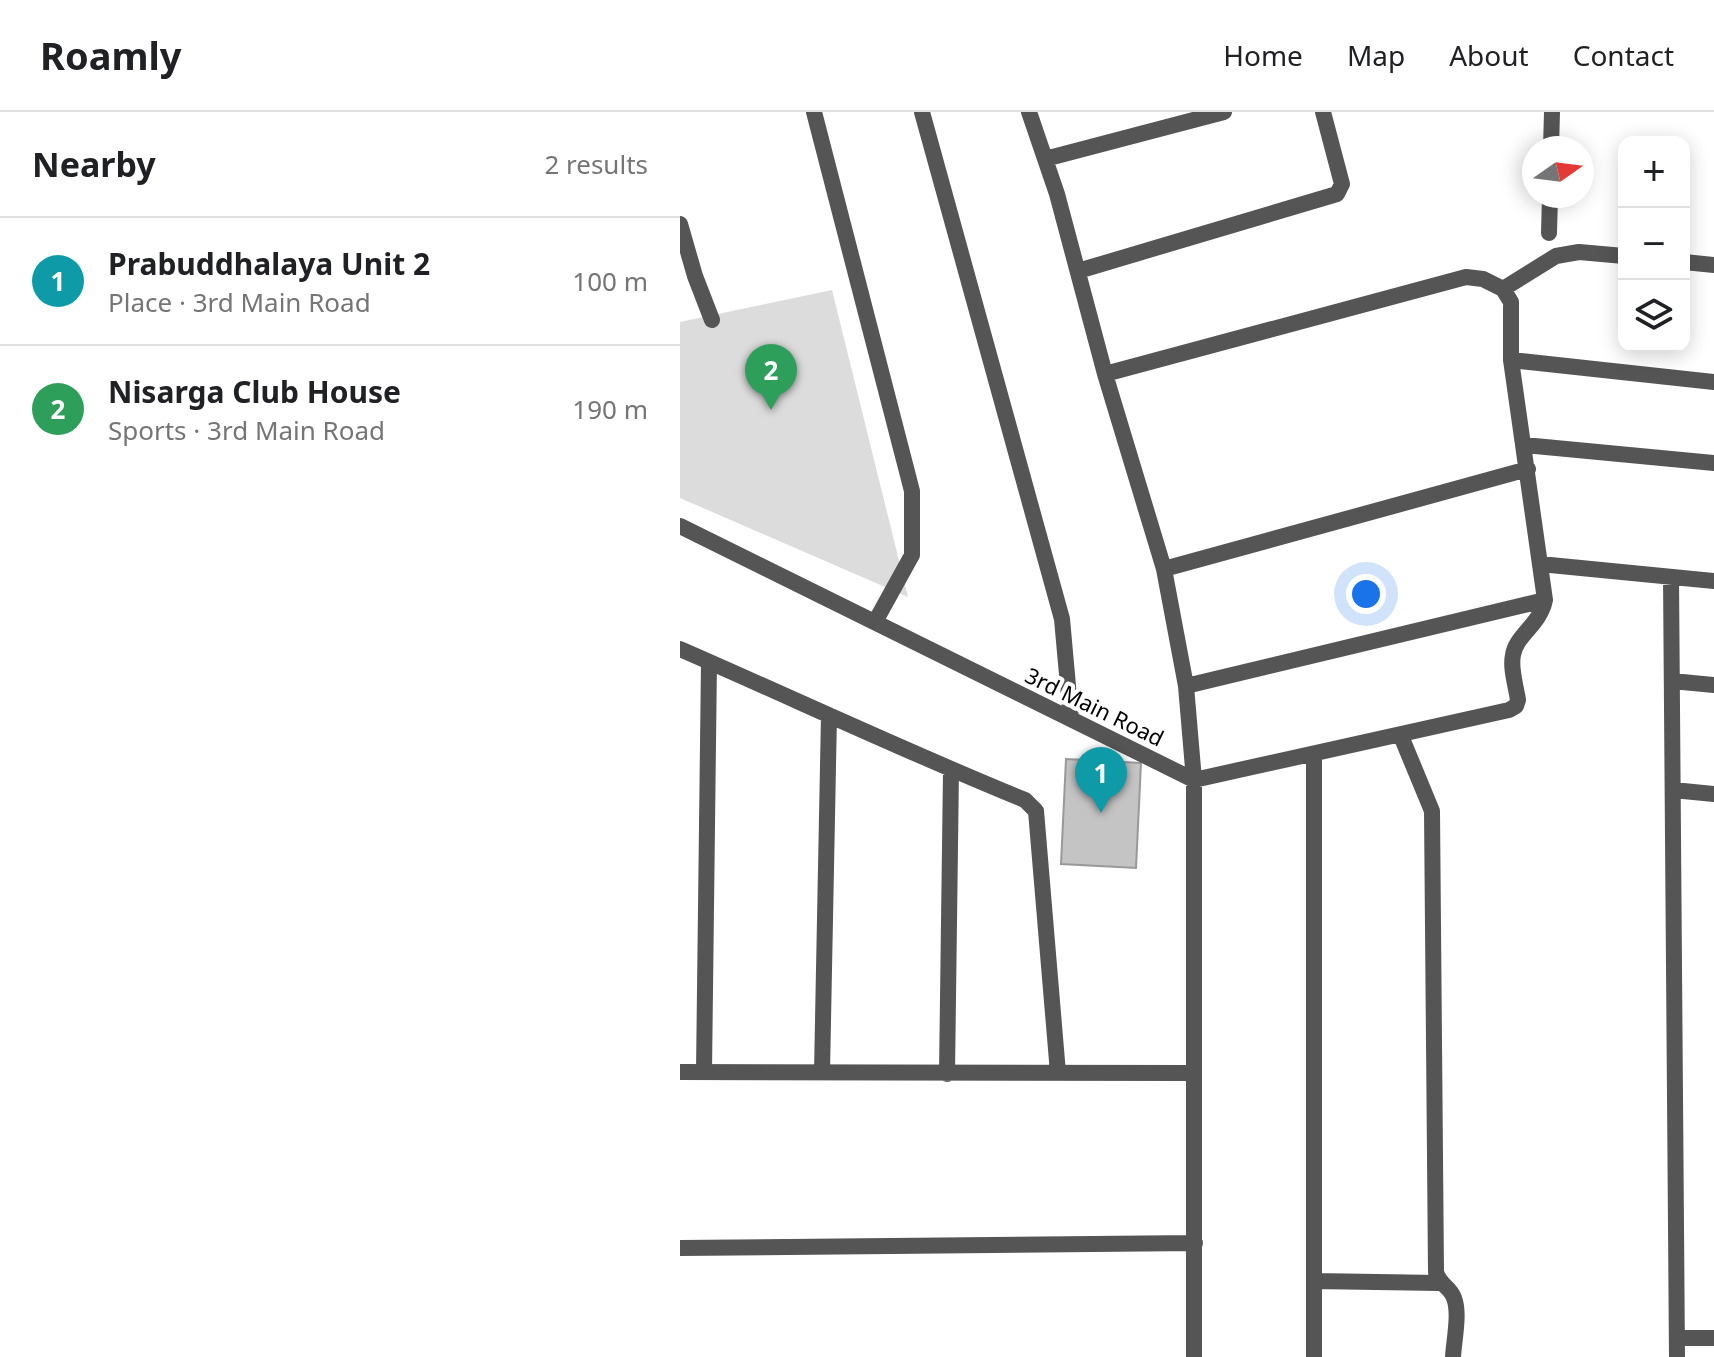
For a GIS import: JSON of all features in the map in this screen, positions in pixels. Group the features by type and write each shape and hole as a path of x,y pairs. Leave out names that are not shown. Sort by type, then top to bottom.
{"street":[{"path":"814,112 912,491 912,555 875,622"},
{"path":"922,112 1062,619 1071,719"},
{"path":"1029,112 1164,569 1186,686 1194,780 1194,1357"},
{"path":"1045,159 1224,112"},
{"path":"1078,271 1337,194 1342,184 1323,112"},
{"path":"1551,136 1552,112"},
{"path":"1549,233 1550,208"},
{"path":"680,224 712,320"},
{"path":"1503,289 1556,256 1579,252 1618,255"},
{"path":"1690,263 1714,265"},
{"path":"1105,374 1466,277 1483,279 1503,289 1511,302 1511,360 1545,600 1539,619 1516,647 1512,657 1518,700 1516,706 1401,736 1194,780"},
{"path":"1511,360 1714,382"},
{"path":"1524,445 1714,463"},
{"path":"1164,569 1528,469"},
{"name":"3rd Main Road","path":"680,526 1194,780"},
{"path":"1540,564 1714,581"},
{"path":"1671,577 1677,1357"},
{"path":"1186,686 1545,600"},
{"path":"680,649 1025,800 1036,811 1058,1073"},
{"path":"704,1072 709,662"},
{"path":"1672,681 1714,685"},
{"path":"822,1072 829,715"},
{"path":"1401,736 1432,811 1436,1272 1439,1283"},
{"path":"1314,754 1314,1357"},
{"path":"947,1074 951,770"},
{"path":"1673,790 1714,794"},
{"path":"680,1072 1193,1073"},
{"path":"680,1248 1195,1243"},
{"path":"1314,1281 1439,1283 1450,1290 1456,1301 1453,1357"},
{"path":"1677,1338 1714,1338"}],"shaded area":[{"path":"832,290 908,597 680,498 680,322"}],"building":[{"path":"1066,759 1141,763 1136,868 1061,864"}],"place":[{"name":"Nisarga Club House","path":"771,410"},
{"name":"Prabuddhalaya Unit 2","path":"1101,813"}]}
